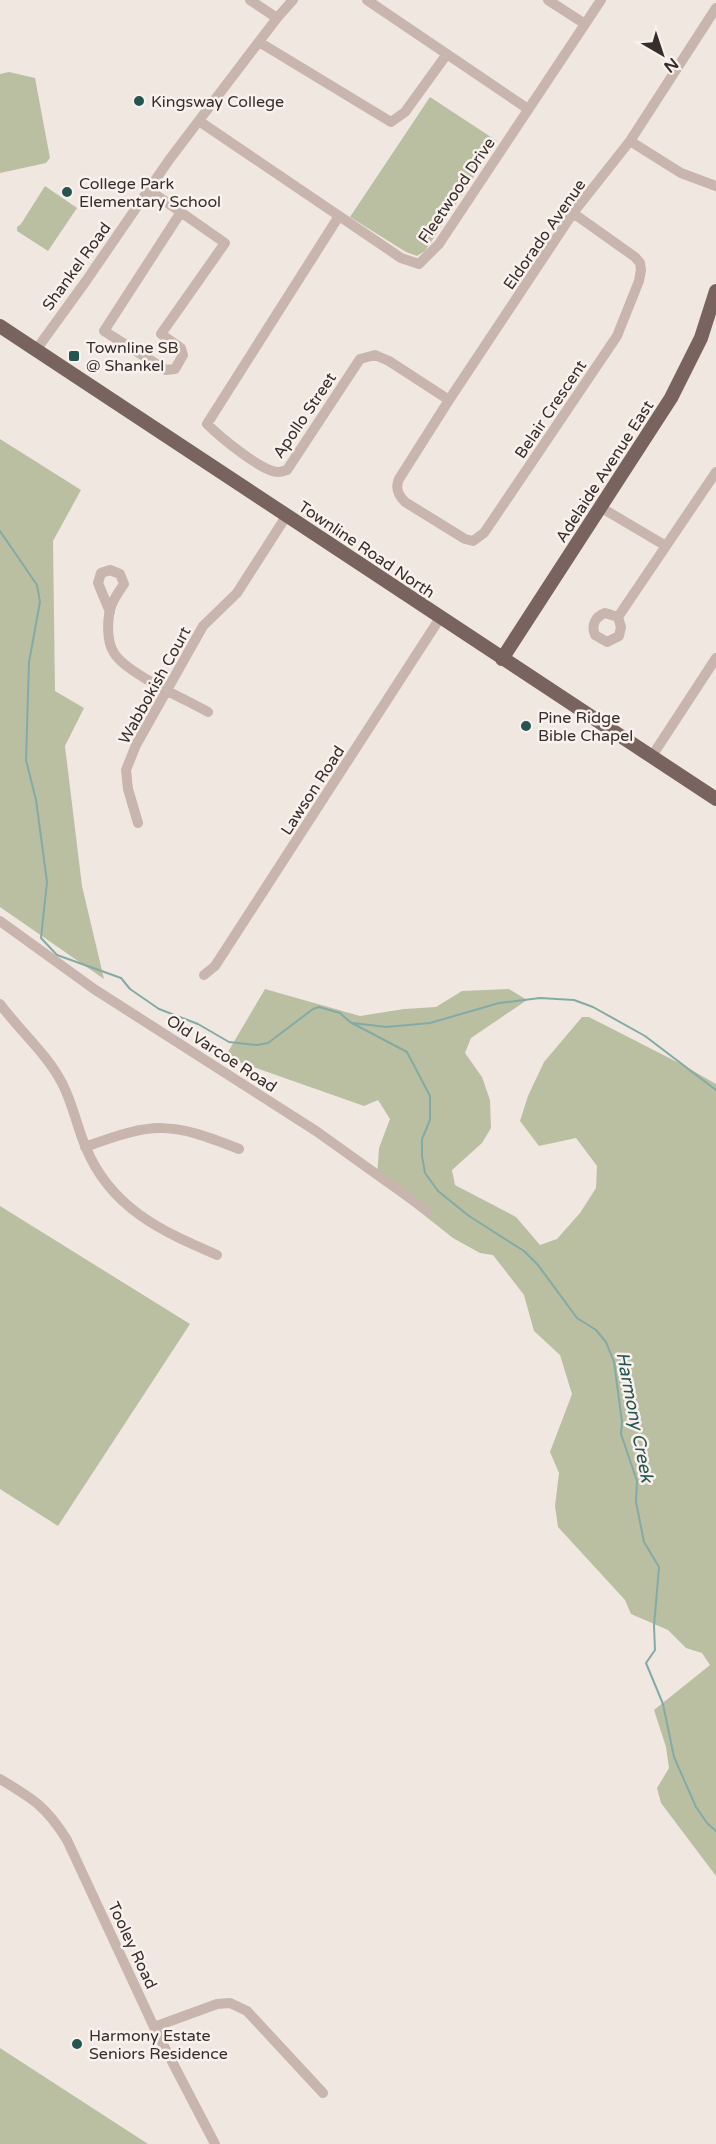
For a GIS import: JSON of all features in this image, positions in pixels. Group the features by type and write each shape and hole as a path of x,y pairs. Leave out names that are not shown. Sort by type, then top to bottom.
{"main road":[{"name":"Adelaide Avenue East","path":"502,659 671,398 701,338 716,291"},
{"name":"Townline Road North","path":"0,326 716,799"}],"street":[{"path":"250,0 277,18"},
{"name":"Shankel Road","path":"36,350 199,121 293,0"},
{"path":"367,0 528,109"},
{"path":"548,0 585,24"},
{"name":"Fleetwood Drive","path":"199,121 401,258 419,264 440,244 601,0"},
{"name":"Eldorado Avenue","path":"399,478 448,400 573,213 630,141 716,8"},
{"path":"259,42 391,122 405,112 447,54"},
{"path":"630,141 681,173 716,186"},
{"path":"149,190 182,212 225,243 161,334 181,348 183,355 175,369 165,370 104,330 182,212"},
{"name":"Belair Crescent","path":"399,478 397,489 399,496 405,502 465,539 473,541 480,538 593,374 617,336 633,298 641,270 640,263 635,257 573,213"},
{"name":"Apollo Street","path":"339,216 207,424 221,438 248,458 276,473 287,470 360,359 375,355 389,361 448,400"},
{"path":"618,617 716,472"},
{"path":"600,507 666,546"},
{"name":"Wabbokish Court","path":"138,823 128,789 126,770 136,745 203,626 237,594 287,515"},
{"path":"110,612 109,642 114,654 132,670 208,712"},
{"name":"Lawson Road","path":"204,975 215,966 440,618"},
{"path":"652,756 716,658"},
{"name":"Old Varcoe Road","path":"0,921 94,989 316,1131 428,1211"},
{"path":"0,1005 43,1055 62,1082 85,1147 102,1177 129,1208 174,1236 217,1255"},
{"path":"85,1147 136,1129 158,1127 178,1128 201,1134 239,1149"},
{"name":"Tooley Road","path":"0,1779 39,1803 63,1832 154,2027 215,2144"},
{"path":"154,2027 217,2004 230,2003 247,2011 323,2093"}],"green space":[{"path":"9,72 35,78 50,158 46,163 0,173 0,74"},
{"path":"430,97 497,141 425,251 417,256 406,252 350,217"},
{"path":"45,186 77,208 48,251 17,231 17,227"},
{"path":"0,439 81,490 53,541 55,691 84,708 65,746 82,886 104,979 0,907"},
{"path":"265,989 360,1016 436,1007 462,991 509,989 527,1000 471,1038 465,1053 482,1077 490,1100 491,1128 482,1143 452,1170 455,1185 516,1217 540,1245 557,1239 580,1213 596,1188 597,1166 576,1138 539,1146 520,1121 528,1096 544,1062 582,1017 589,1017 716,1084 716,1876 661,1803 657,1788 669,1768 666,1747 654,1710 710,1665 702,1653 686,1648 668,1630 631,1614 625,1600 558,1527 555,1506 559,1473 550,1452 572,1394 560,1355 534,1331 524,1295 493,1255 480,1253 453,1238 377,1178 379,1148 390,1119 378,1100 364,1106 225,1057"},
{"path":"0,1206 190,1324 58,1526 0,1489"},
{"path":"0,2048 148,2144 0,2144"}],"waterway":[{"name":"Harmony Creek","path":"0,531 37,585 40,602 29,662 26,760 36,800 47,882 41,938 57,955 121,978 130,989 159,1009 198,1024 229,1042 257,1045 268,1043 313,1009 319,1007 340,1013 350,1022 407,1052 430,1096 430,1120 422,1139 425,1173 438,1191 469,1216 524,1251 538,1265 577,1318 596,1330 606,1342 614,1362 622,1422 621,1434 637,1481 636,1502 644,1542 659,1567 654,1626 655,1650 646,1663 663,1704 674,1757 696,1807 716,1831"},
{"path":"353,1023 386,1027 430,1023 499,1003 540,998 574,1000 593,1007 645,1036 716,1090"}],"place":[{"name":"Kingsway College","path":"139,101"},
{"name":"College Park Elementary School","path":"67,192"},
{"name":"Townline SB @ Shankel","path":"74,356"},
{"name":"Pine Ridge Bible Chapel","path":"526,726"},
{"name":"Harmony Estate Seniors Residence","path":"77,2044"}]}
